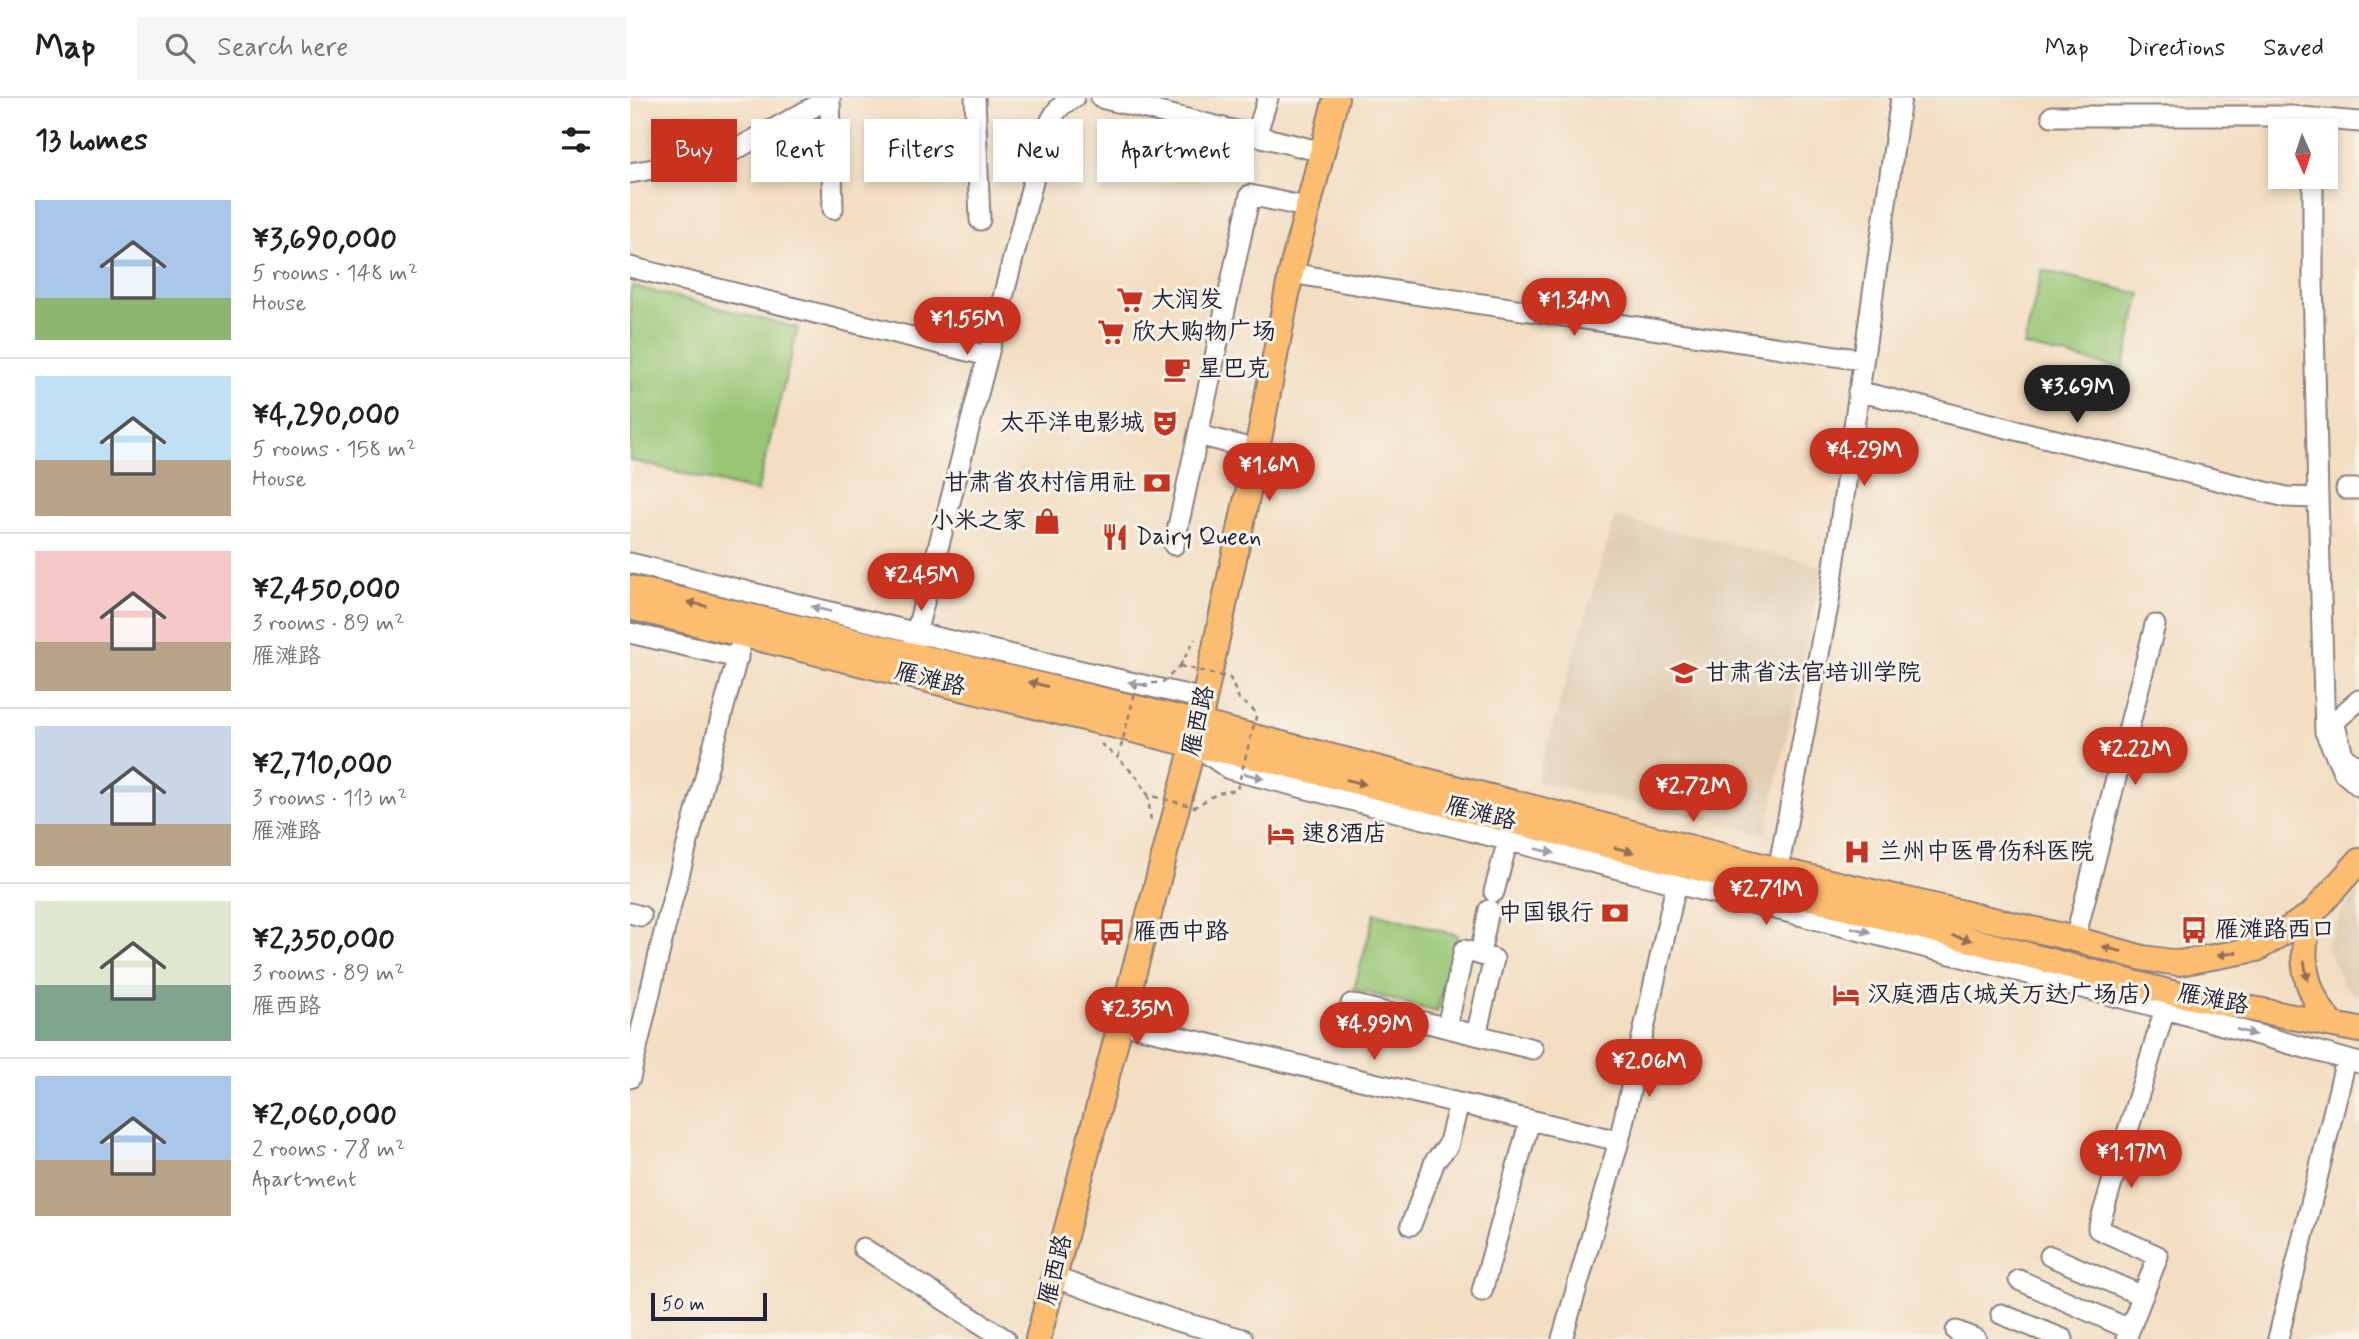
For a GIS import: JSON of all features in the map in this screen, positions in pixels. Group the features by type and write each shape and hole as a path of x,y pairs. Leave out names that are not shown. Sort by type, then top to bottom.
{"main road":[{"name":"雁西路","path":"1038,1339 1199,723 1292,273 1336,98"},
{"name":"雁滩路","path":"630,588 743,636 913,643 1199,723 1270,760 1681,864 2168,1001 2331,1023 2359,1030"},
{"name":"雁滩路","path":"630,607 743,636 1199,723"},
{"path":"2331,1023 2314,999 2305,971 2304,942 2312,914 2359,861"},
{"name":"雁滩路","path":"1681,864 1778,870 2075,939 2143,958 2179,963 2257,949 2312,914"}],"street":[{"path":"630,173 722,157 830,98 833,209"},
{"path":"975,98 980,220"},
{"path":"913,643 1046,131 1053,113 1074,98"},
{"path":"1101,98 1173,121 1256,136 1323,152"},
{"path":"1256,136 1268,98"},
{"path":"1778,870 1829,601 1901,98"},
{"path":"2052,116 2292,116 2299,119"},
{"path":"2338,123 2359,122"},
{"path":"2313,189 2312,279 2325,732 2344,773 2359,786"},
{"path":"1174,545 1250,194 1310,208"},
{"path":"630,267 988,356"},
{"path":"1292,273 1407,293 1863,360"},
{"path":"1858,391 2286,497 2318,499"},
{"path":"1198,435 1257,450"},
{"name":"雁滩路","path":"630,563 913,643 1034,651 1199,723"},
{"path":"2075,939 2155,625"},
{"name":"雁滩路","path":"630,633 743,636"},
{"path":"630,1078 667,920 743,636"},
{"path":"2359,700 2334,722 2344,758 2359,767"},
{"path":"1480,954 1513,823 1681,864 1619,1141 1562,1339"},
{"path":"1447,1027 1464,950 1480,954 1494,958 1476,1035"},
{"path":"2019,1280 2128,1334 2158,1256 2098,1229 2168,1001 2352,1062 2278,1339"},
{"path":"1351,1004 1533,1049"},
{"path":"1120,1023 1619,1141"},
{"path":"1411,1225 1435,1161 1448,1146 1459,1103"},
{"path":"1482,1291 1530,1120"},
{"path":"863,1248 1005,1339"},
{"path":"2050,1256 2143,1296"},
{"path":"1053,1277 1174,1320 1243,1339"},
{"path":"2001,1314 2063,1339"},
{"path":"1956,1331 1976,1339"}],"path":[{"path":"1180,666 1230,678 1239,699 1258,713 1237,790 1218,793 1195,807 1148,795 1137,777 1118,758 1136,685 1163,681 1180,666"}],"shaded area":[{"name":"甘肃省法官培训学院","path":"1615,517 1823,566 1766,834 1536,781"},
{"path":"2359,890 2359,997 2343,985 2326,946 2348,901"}],"green space":[{"path":"2042,270 2141,294 2123,369 2024,346"},
{"path":"632,286 798,328 757,492 630,460"},
{"path":"1375,913 1458,935 1437,1012 1354,989"}],"place":[{"name":"大润发","path":"1130,300"},
{"name":"欣大购物广场","path":"1111,332"},
{"name":"星巴克","path":"1177,369"},
{"name":"太平洋电影城","path":"1165,423"},
{"name":"甘肃省农村信用社","path":"1157,483"},
{"name":"小米之家","path":"1047,521"},
{"name":"Dairy Queen","path":"1115,537"},
{"name":"甘肃省法官培训学院","path":"1684,673"},
{"name":"速8酒店","path":"1281,834"},
{"name":"兰州中医骨伤科医院","path":"1857,852"},
{"name":"中国银行","path":"1615,913"},
{"name":"雁滩路西口","path":"2194,930"},
{"name":"雁西中路","path":"1112,932"},
{"name":"汉庭酒店(城关万达广场店)","path":"1846,995"}]}
